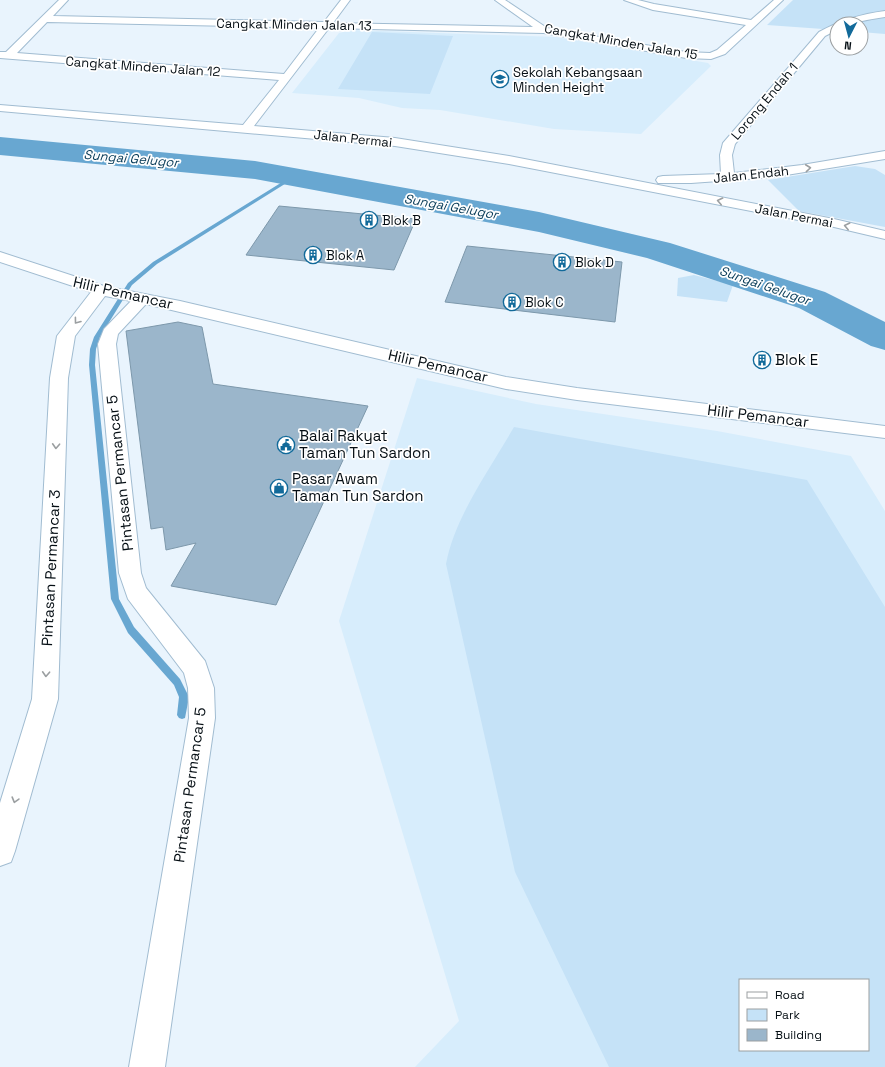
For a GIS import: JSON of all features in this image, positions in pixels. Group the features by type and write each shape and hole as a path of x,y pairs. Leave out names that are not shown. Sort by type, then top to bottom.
{"street":[{"path":"4,55 64,0"},
{"path":"247,128 346,0"},
{"name":"Cangkat Minden Jalan 15","path":"499,0 544,30 686,55 704,56 722,52 779,0"},
{"path":"628,0 653,7 754,23"},
{"path":"869,16 885,14"},
{"name":"Cangkat Minden Jalan 13","path":"45,19 544,30"},
{"name":"Lorong Endah 1","path":"728,177 726,155 729,143 822,34 829,30"},
{"name":"Cangkat Minden Jalan 12","path":"4,55 286,77"},
{"name":"Jalan Permai","path":"0,108 247,128 395,142 509,160 834,223 885,235"},
{"name":"Jalan Endah","path":"616,181 728,177 817,167 885,155"},
{"path":"860,160 885,166"},
{"path":"699,179 692,186 694,191 703,197"},
{"name":"Hilir Pemancar","path":"0,257 123,294 506,382 577,394 885,432"},
{"name":"Pintasan Permancar 3","path":"0,851 45,699 59,378 66,336 123,294"},
{"name":"Pintasan Permancar 5","path":"123,294 107,344 130,573 136,592 196,669 201,688 202,718 147,1067"}],"shaded area":[{"name":"Sekolah Kebangsaan Minden Height","path":"352,30 556,37 708,63 711,66 641,134 554,129 440,110 402,108 359,98 292,93 339,33"},
{"path":"417,378 536,404 717,431 851,456 885,511 885,1067 415,1067 459,1021 339,621"}],"green space":[{"path":"793,0 885,0 885,34 869,33 869,16 829,16 829,29 767,25"},
{"path":"372,32 453,36 430,94 338,89"},
{"path":"855,166 875,169 885,175 885,227 799,211 768,180"},
{"path":"694,275 733,285 727,302 677,296 678,278"},
{"path":"514,427 807,480 885,607 885,1067 609,1067 515,872 446,564 457,528 484,476"}],"building":[{"path":"279,206 416,219 394,270 246,255"},
{"path":"467,246 622,262 615,322 445,302"},
{"path":"178,322 202,327 213,384 368,406 276,605 171,586 196,543 166,550 163,527 151,529 126,331"}],"waterway":[{"name":"Sungai Gelugor","path":"0,146 255,170 539,222 658,250 812,300 885,338"},
{"path":"182,715 184,697 177,682 131,630 115,599 92,365 93,349 97,337 130,284 155,263 294,177"}],"place":[{"name":"Sekolah Kebangsaan Minden Height","path":"500,79"},
{"name":"Blok B","path":"369,220"},
{"name":"Blok A","path":"313,255"},
{"name":"Blok D","path":"562,262"},
{"name":"Blok C","path":"512,302"},
{"name":"Blok E","path":"762,360"},
{"name":"Balai Rakyat Taman Tun Sardon","path":"286,445"},
{"name":"Pasar Awam Taman Tun Sardon","path":"279,488"}]}
